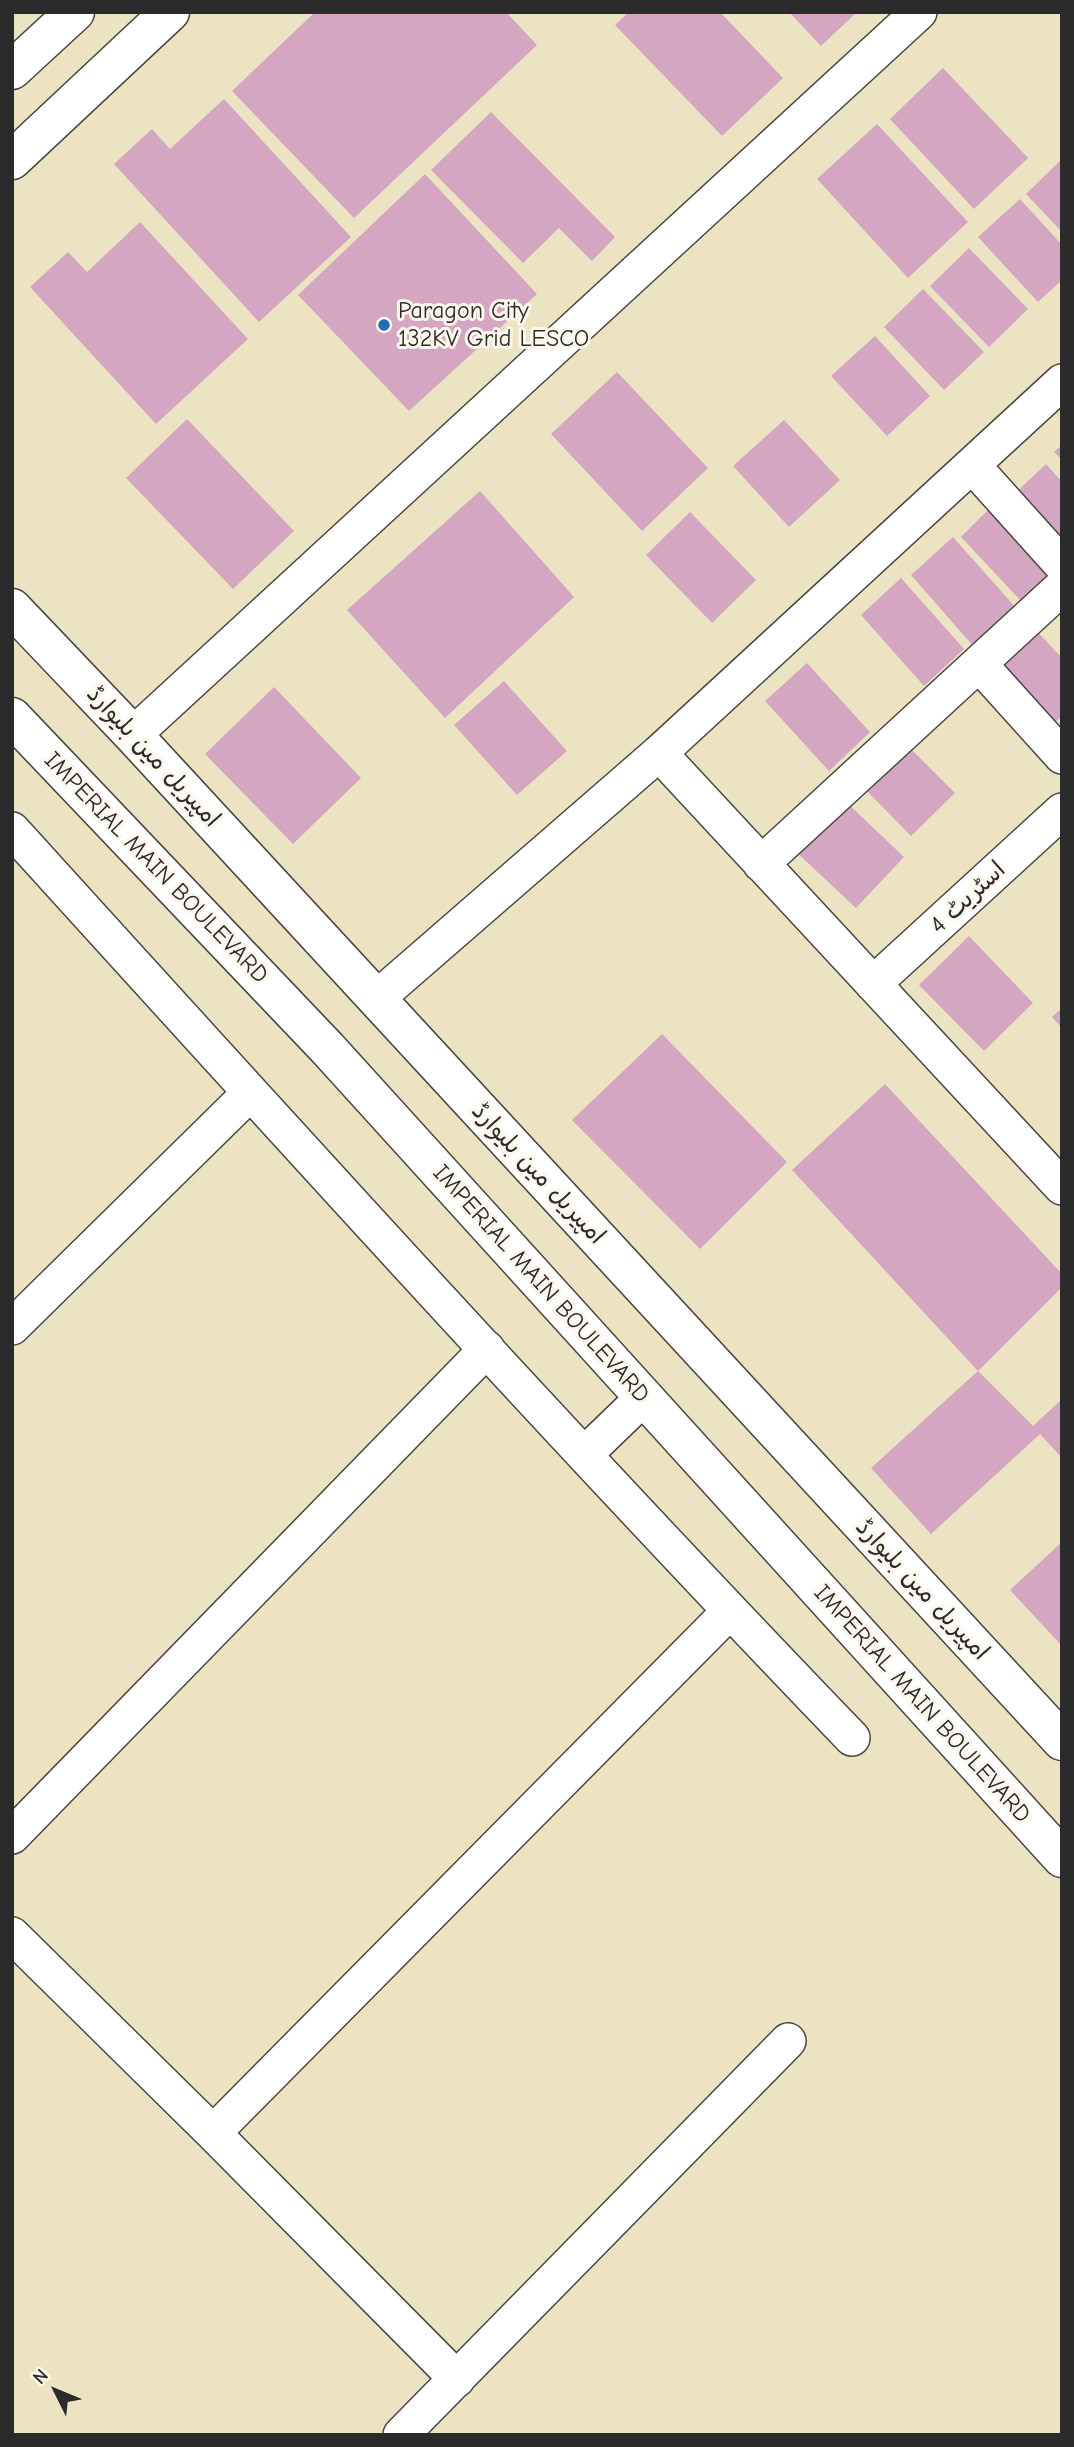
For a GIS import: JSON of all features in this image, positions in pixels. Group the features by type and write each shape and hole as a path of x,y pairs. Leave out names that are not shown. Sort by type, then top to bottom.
{"street":[{"path":"17,55 75,12"},
{"path":"12,160 170,12"},
{"path":"133,735 919,12"},
{"path":"376,999 659,753 1062,382"},
{"path":"972,465 1062,565"},
{"path":"761,864 1062,587"},
{"name":"امپیریل مین بلیوارڈ","path":"12,608 133,735 1062,1741"},
{"path":"979,664 1062,756"},
{"name":"IMPERIAL MAIN BOULEVARD","path":"12,717 337,1059 1062,1858"},
{"path":"659,753 1062,1186"},
{"name":"اسٹریٹ 4","path":"873,984 1062,811"},
{"path":"12,830 486,1349 852,1738"},
{"path":"12,1327 250,1093"},
{"path":"12,1836 486,1349"},
{"path":"585,1454 644,1397"},
{"path":"213,2133 730,1611"},
{"path":"12,1935 457,2379"},
{"path":"401,2435 788,2041"}],"building":[{"path":"315,12 506,12 537,45 354,218 232,91"},
{"path":"629,12 720,12 783,78 722,136 615,25"},
{"path":"789,12 857,12 821,46"},
{"path":"943,68 1028,158 974,209 890,119"},
{"path":"224,99 351,237 259,322 114,164 152,129 170,149"},
{"path":"491,112 615,237 592,261 559,228 523,263 431,170"},
{"path":"877,124 968,222 908,278 817,179"},
{"path":"1062,159 1062,232 1026,194"},
{"path":"425,174 537,294 409,411 298,295"},
{"path":"1020,199 1062,245 1062,280 1038,302 978,237"},
{"path":"140,222 248,339 156,424 30,287 68,252 87,272"},
{"path":"969,248 1028,309 989,347 930,286"},
{"path":"923,289 984,352 944,390 884,327"},
{"path":"875,336 930,396 887,436 831,376"},
{"path":"617,372 708,468 642,531 551,434"},
{"path":"187,419 294,531 233,589 126,478"},
{"path":"784,420 840,480 789,527 733,466"},
{"path":"1062,445 1062,460 1054,452"},
{"path":"1046,464 1062,482 1062,550 1011,497"},
{"path":"480,491 574,597 445,718 347,610"},
{"path":"994,504 1056,570 1022,602 961,537"},
{"path":"690,512 756,580 712,623 646,555"},
{"path":"953,537 1017,609 974,647 911,575"},
{"path":"901,578 964,649 924,686 861,615"},
{"path":"1033,627 1062,658 1062,716 1049,728 991,667"},
{"path":"807,663 870,732 829,771 765,701"},
{"path":"504,681 567,751 517,795 454,725"},
{"path":"274,687 361,778 293,844 205,754"},
{"path":"906,744 955,793 911,836 863,787"},
{"path":"843,799 904,857 856,908 794,850"},
{"path":"969,936 1033,1003 984,1051 919,985"},
{"path":"1062,1008 1062,1028 1052,1017"},
{"path":"662,1034 787,1162 700,1249 572,1120"},
{"path":"885,1084 1062,1274 1062,1287 978,1371 792,1170"},
{"path":"978,1371 1033,1426 1062,1399 1062,1458 1040,1434 931,1534 871,1468"},
{"path":"1062,1542 1062,1646 1010,1590"}],"place":[{"name":"Paragon City 132KV Grid LESCO","path":"384,325"}]}
